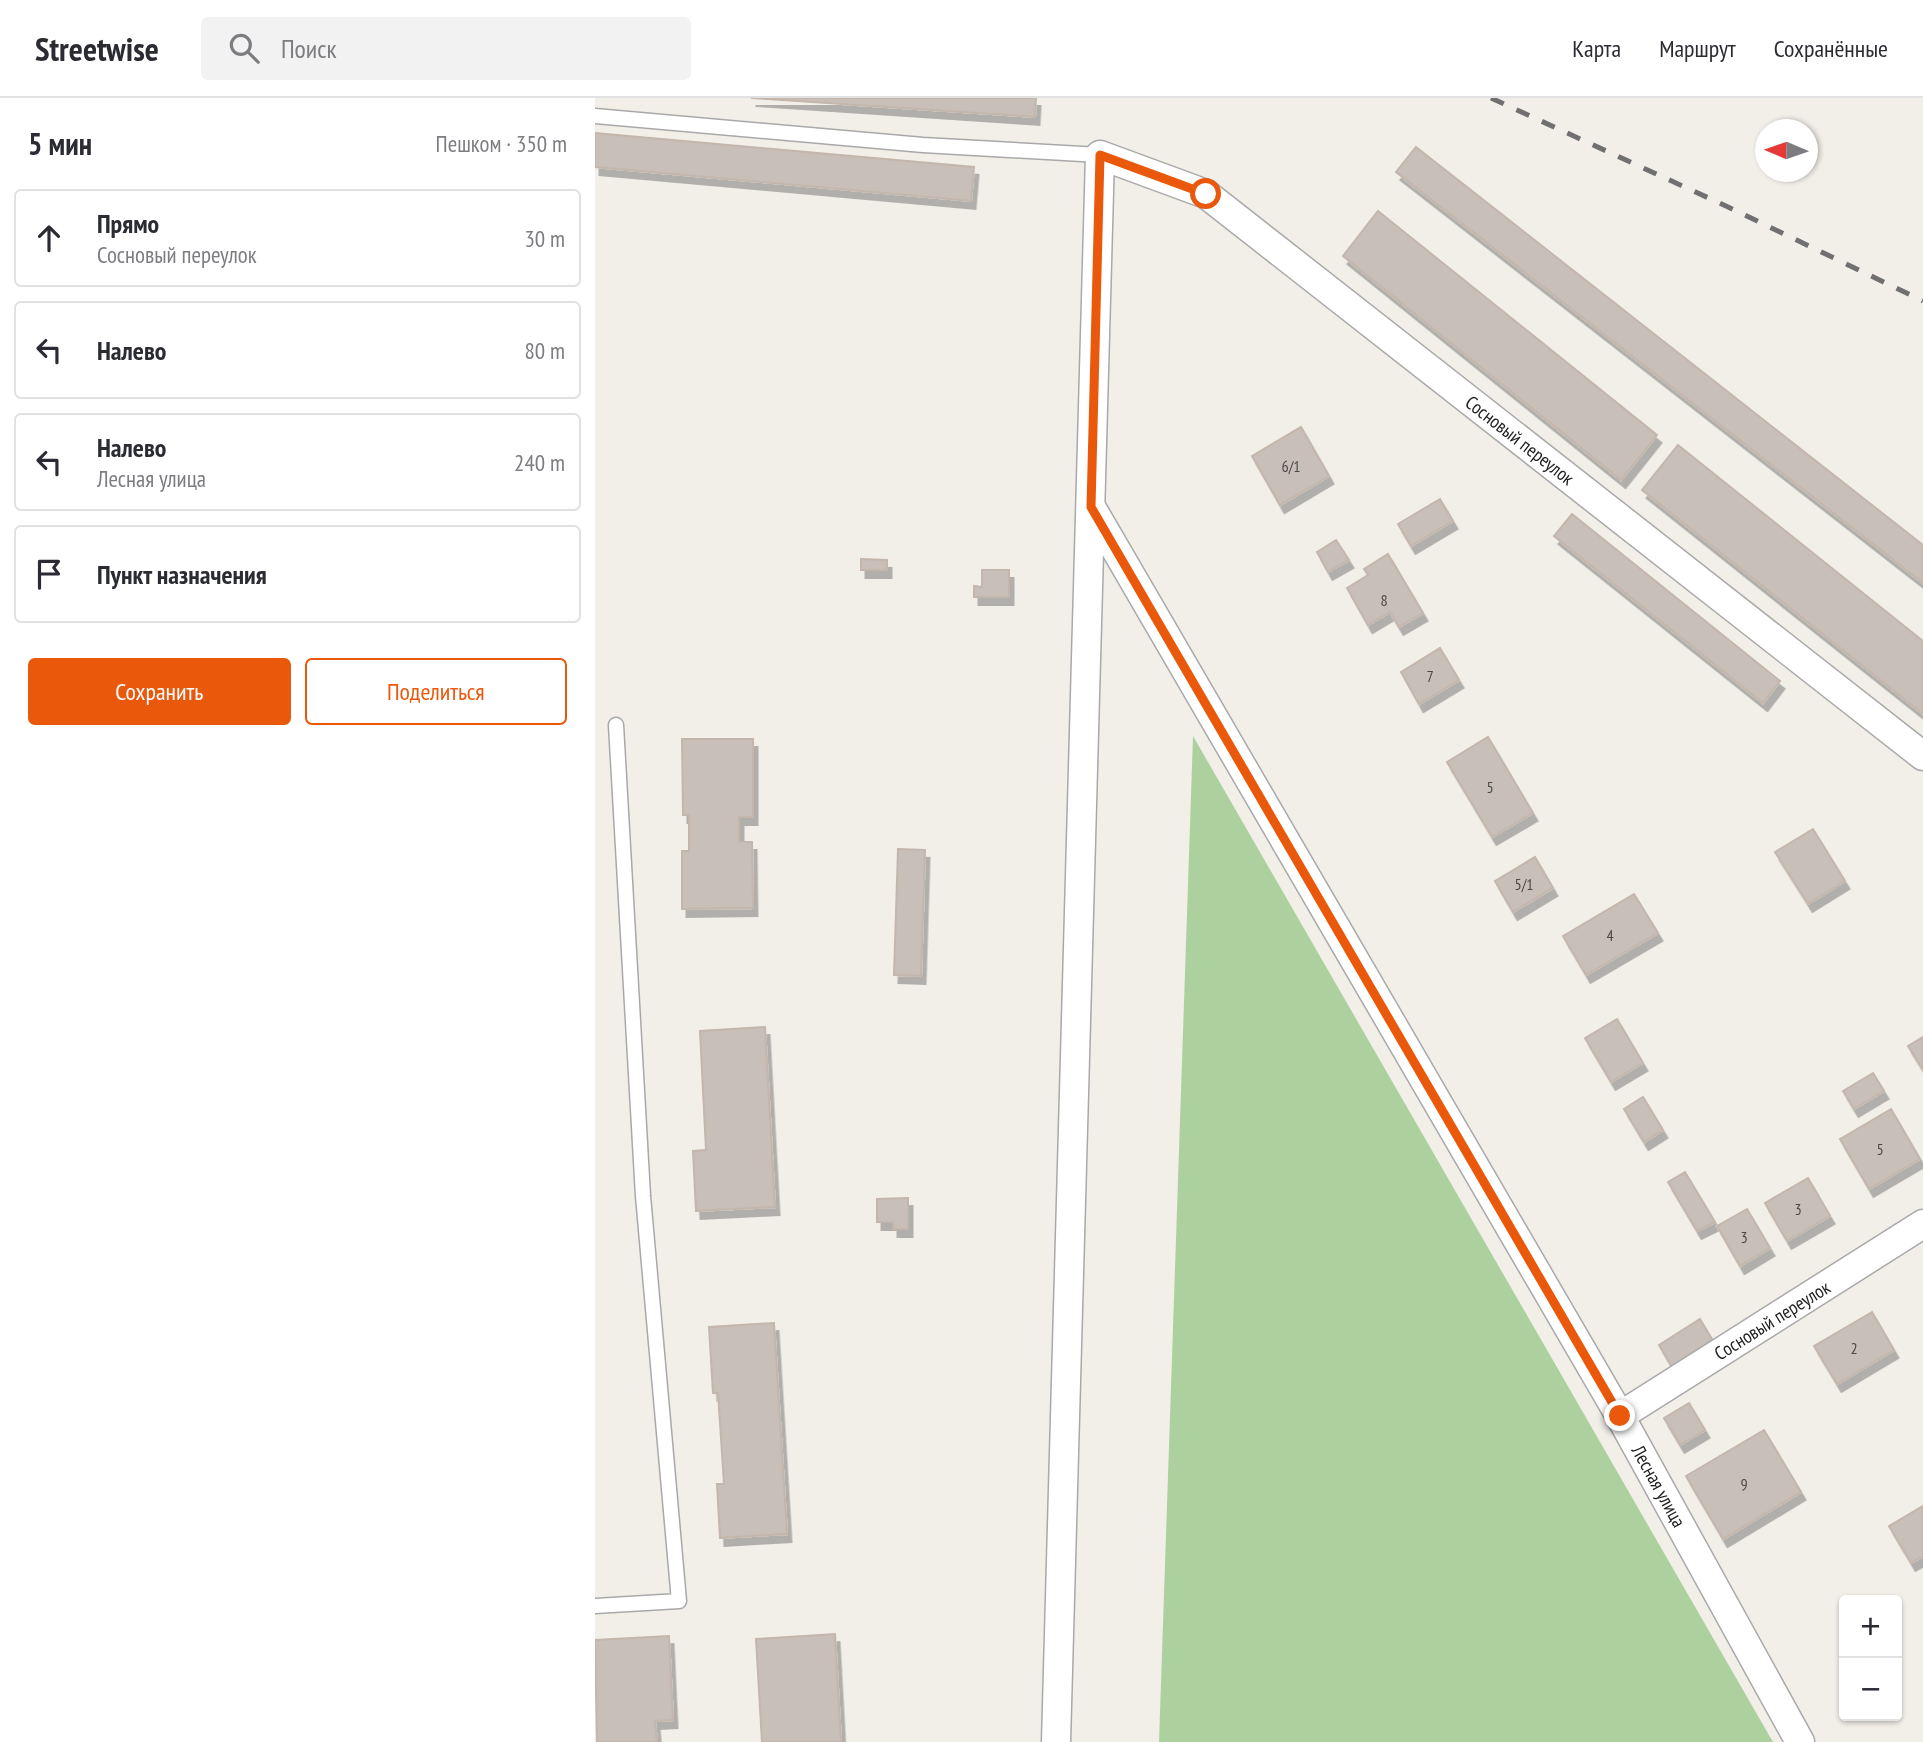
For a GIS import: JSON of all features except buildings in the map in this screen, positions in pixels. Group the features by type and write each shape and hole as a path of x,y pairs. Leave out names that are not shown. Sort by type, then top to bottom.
{"street":[{"path":"1056,1742 1100,155"},
{"name":"Сосновый переулок","path":"1100,155 1206,194 1923,756"},
{"name":"Лесная улица","path":"1091,507 1620,1416 1800,1742"},
{"name":"Сосновый переулок","path":"1620,1416 1923,1224"}],"lane":[{"path":"595,116 923,145 1100,155"},
{"path":"595,1606 679,1601 643,1196 616,724"}],"green space":[{"path":"1193,736 1773,1742 1159,1742"}],"railway":[{"path":"1491,98 1726,206 1923,301"}],"route":[{"path":"1206,194 1100,155 1091,507 1620,1416"}]}
